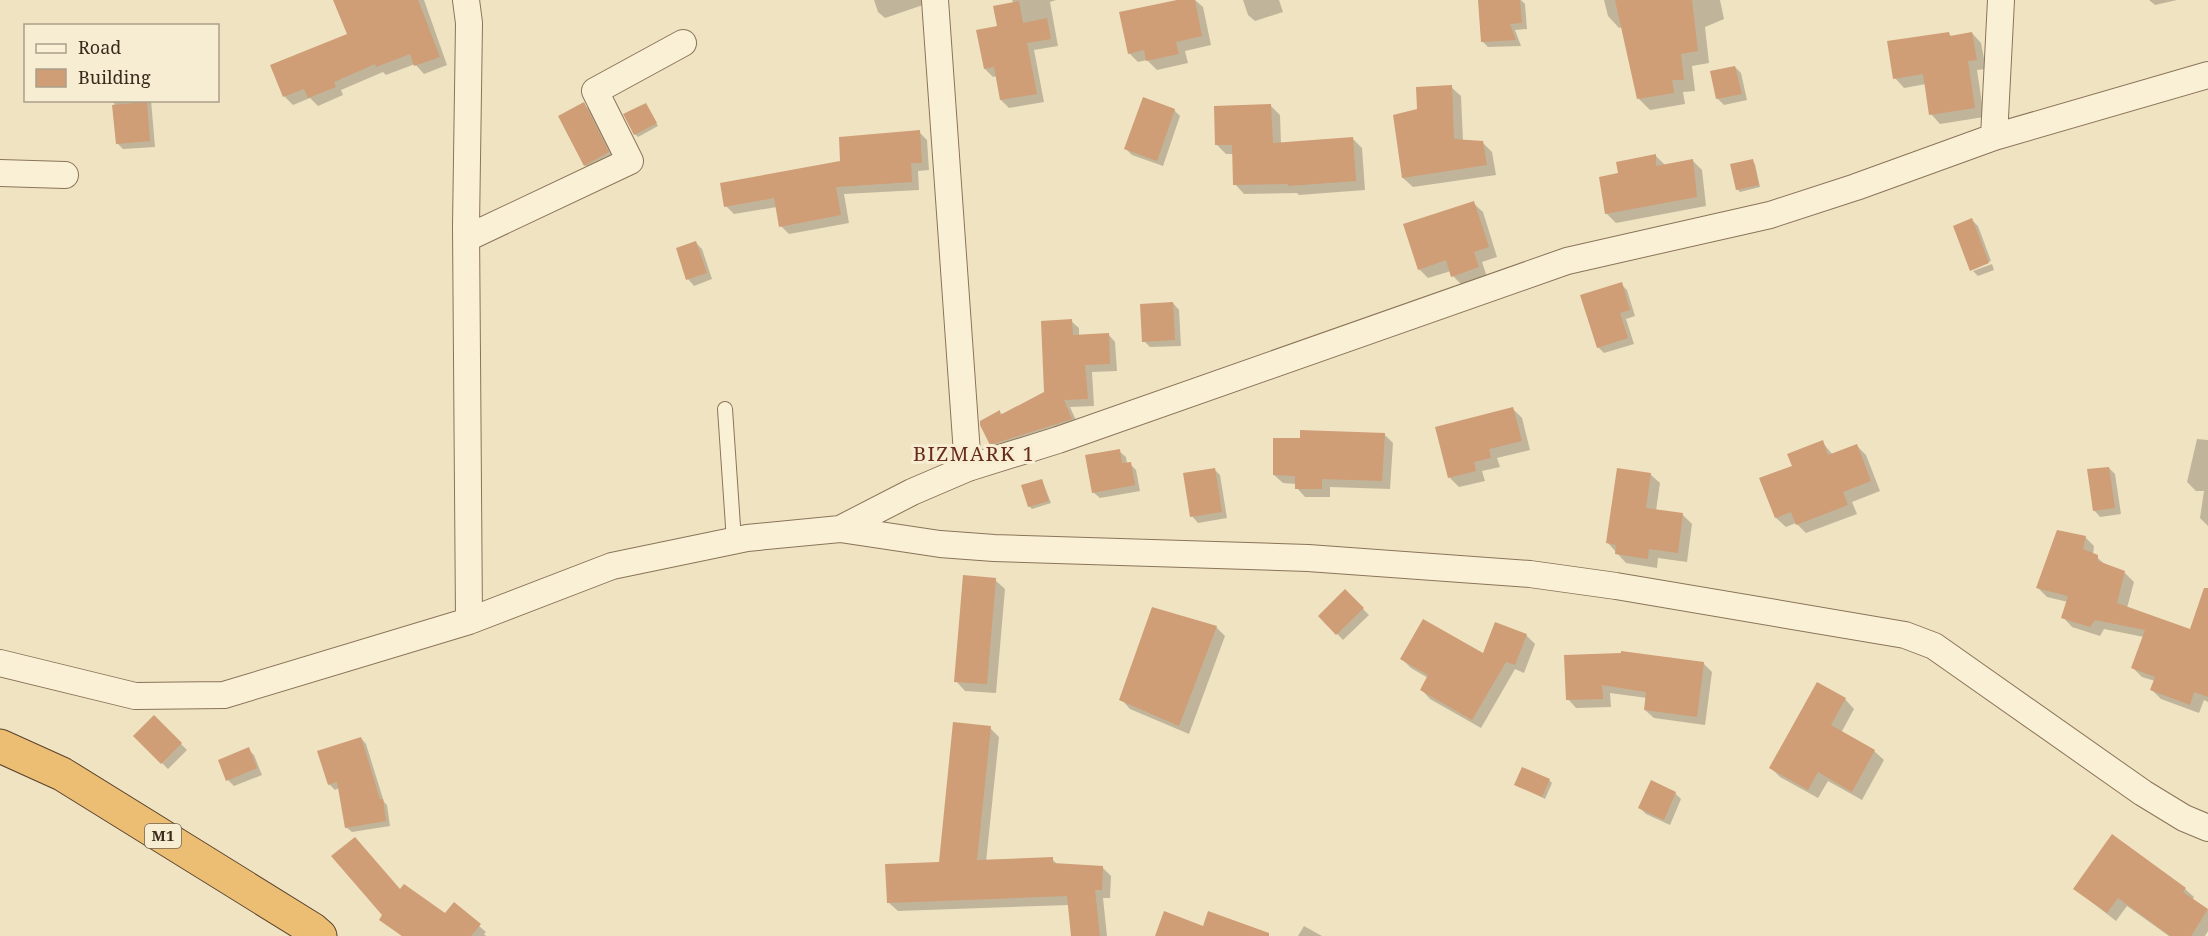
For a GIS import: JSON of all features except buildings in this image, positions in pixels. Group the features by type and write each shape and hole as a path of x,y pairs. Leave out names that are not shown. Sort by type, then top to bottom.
{"highway":[{"name":"M1","path":"0,746 62,774 320,936"}],"street":[{"path":"466,0 469,23 466,238 469,621"},
{"path":"935,0 968,468"},
{"path":"1994,138 2001,0"},
{"path":"466,238 630,161 595,91 683,43"},
{"path":"840,529 912,492 968,468 1058,440 1567,261 1770,215 1994,138 2208,75"},
{"path":"0,174 65,175"},
{"path":"0,663 135,696 224,695 469,621 612,566 788,532 840,529 928,542 994,548 1308,558 1530,574 1616,586 1905,635 1934,646 2143,793 2184,818 2208,828"}],"lane":[{"path":"725,409 734,541"}],"district":[{"name":"BIZMARK 1","path":"974,454"}]}
